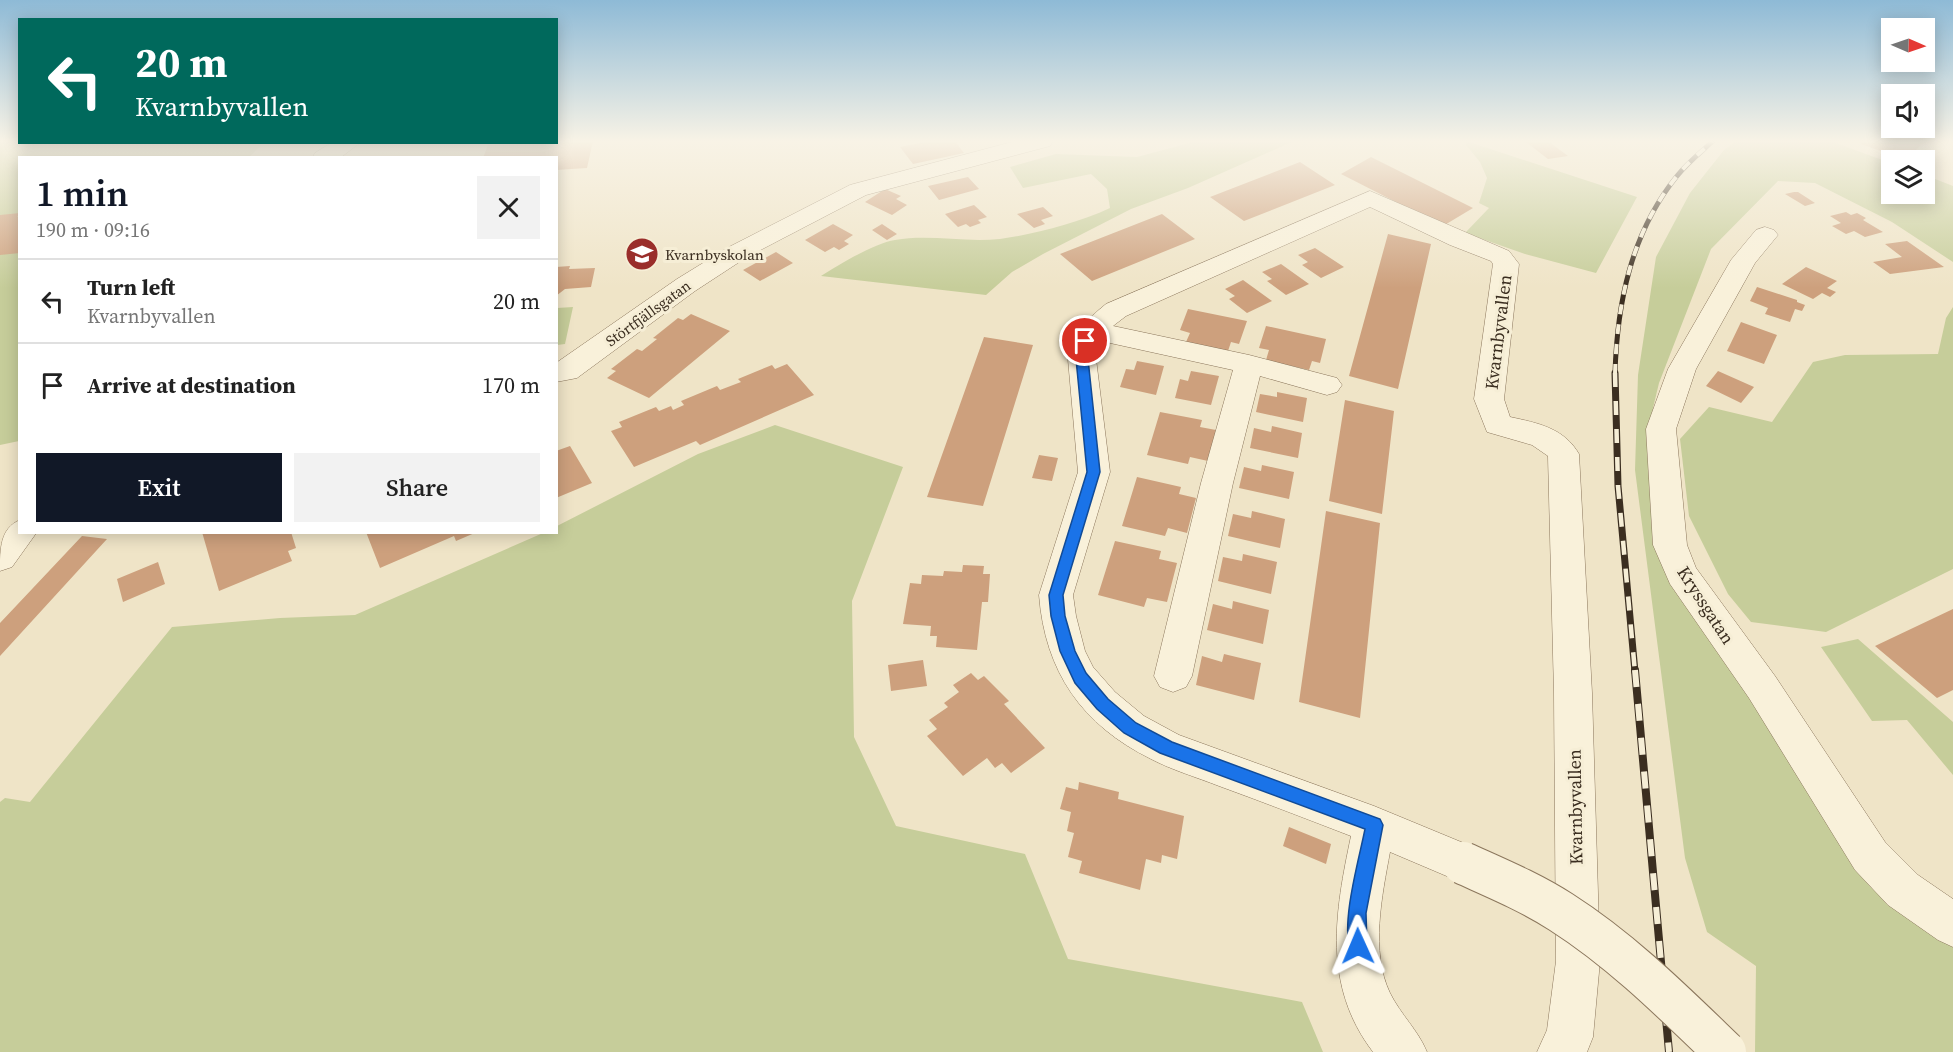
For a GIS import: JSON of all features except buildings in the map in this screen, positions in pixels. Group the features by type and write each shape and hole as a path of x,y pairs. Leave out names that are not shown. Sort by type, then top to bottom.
{"street":[{"name":"Störtfjällsgatan","path":"558,373 567,371 686,285 738,252 858,190"},
{"name":"Kvarnbyvallen","path":"1092,330 1116,310 1370,198 1459,240 1500,256 1506,264 1490,399 1498,425 1544,437 1554,443 1563,454 1565,465 1578,961 1570,1036 1561,1052"},
{"name":"Kryssgatan","path":"1765,235 1744,260 1682,369 1661,429 1670,546 1682,574 1762,687 1870,856 1903,890 1953,925"},
{"path":"1327,385 1249,364 1092,330 1085,341 1082,359 1094,472 1056,595 1058,616 1067,651 1080,678 1102,704 1130,728 1166,747 1374,825 1520,889 1572,919 1648,977 1725,1052"},
{"path":"1173,676 1217,483 1249,364"},
{"path":"0,558 19,534"},
{"path":"1374,825 1357,913 1358,963 1369,1005 1388,1036 1403,1052"}],"green space":[{"path":"0,190 18,190 18,441 0,445"},
{"path":"1107,190 1182,190 1131,209 1043,254 1012,272 986,295 821,276 867,250 895,240 908,238 1000,239 1056,227 1110,208"},
{"path":"1483,190 1616,190 1637,197 1596,273 1525,254 1465,233 1489,208 1479,203"},
{"path":"1692,190 1769,190 1711,249 1659,383 1653,408 1658,542 1953,939 1953,1052 1755,1052 1756,966 1707,932 1685,858 1635,470 1638,375 1656,257"},
{"path":"1829,190 1881,190 1881,204 1935,204 1935,190 1953,190 1953,262 1892,222"},
{"path":"573,307 565,344 558,345 558,308"},
{"path":"1953,307 1953,569 1826,632 1751,622 1728,594 1689,516 1680,439 1709,407 1772,422 1813,362 1845,355 1938,354 1946,318"},
{"path":"775,425 903,467 852,601 854,737 896,826 1025,854 1068,959 1302,1002 1323,1052 0,1052 0,802 5,798 30,802 172,627 280,618 355,615 541,534 558,534 558,525 698,454"},
{"path":"1858,639 1953,722 1953,775 1907,720 1872,721 1821,647"}],"railway":[{"path":"1615,374 1619,321 1630,270 1648,221 1667,190"},
{"path":"1615,374 1618,486 1635,672"},
{"path":"1635,670 1669,1052"}],"place":[{"name":"Kvarnbyskolan","path":"642,254"}],"route":[{"path":"1085,341 1082,359 1094,472 1056,595 1058,616 1067,651 1080,678 1102,704 1130,728 1166,747 1374,825 1357,913 1358,946"}]}
